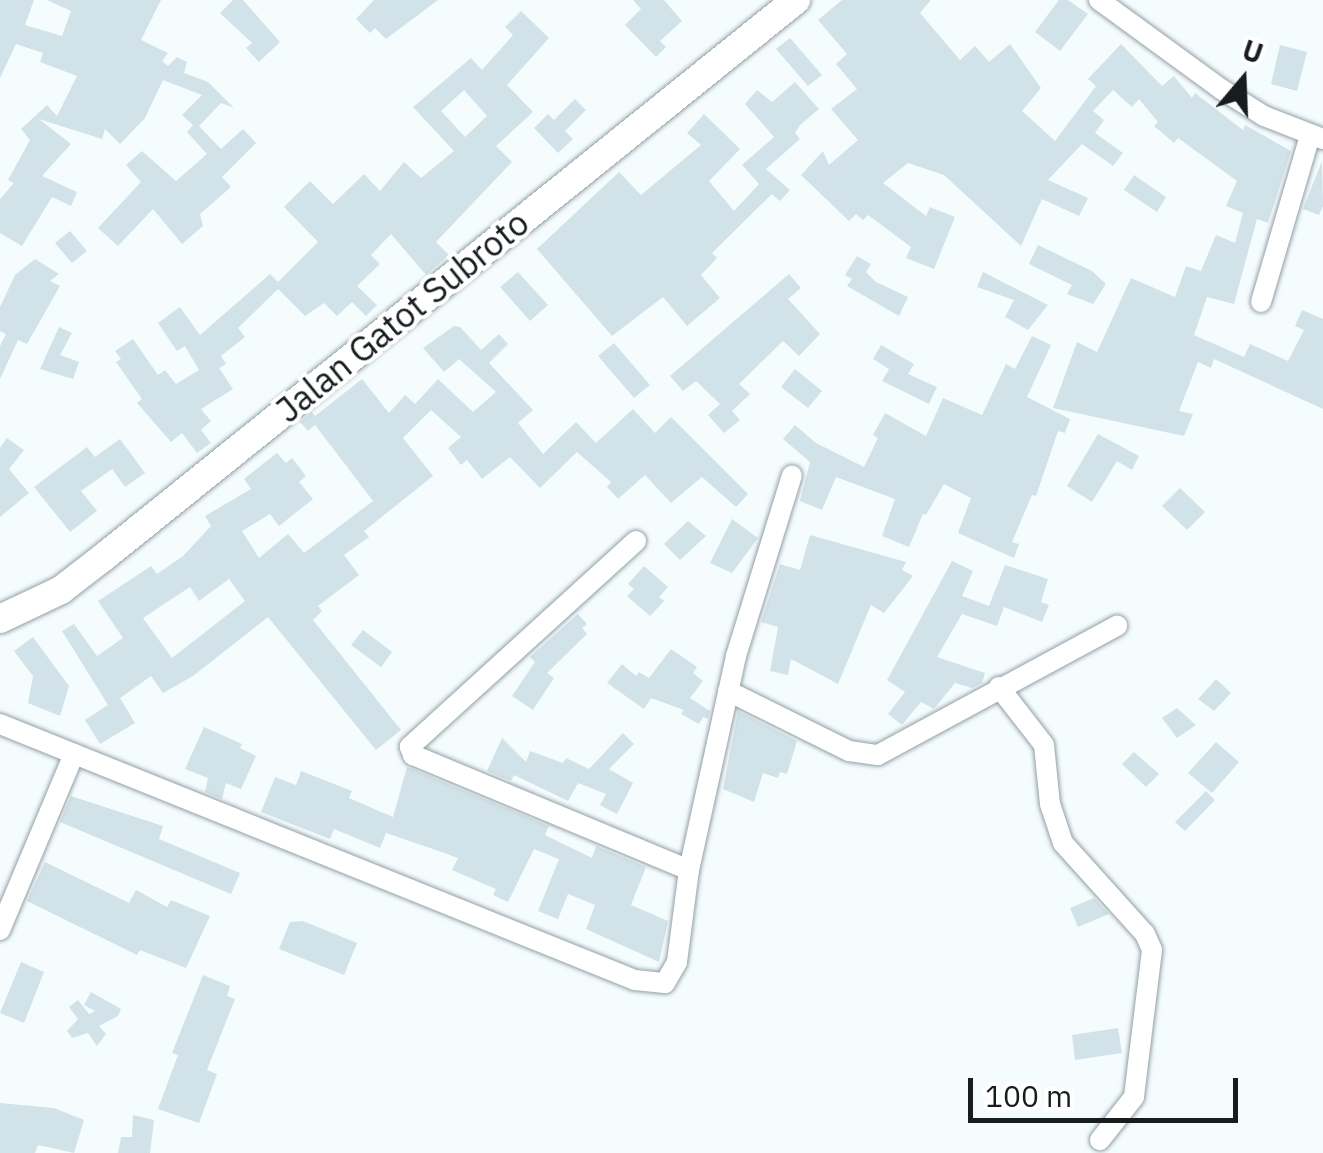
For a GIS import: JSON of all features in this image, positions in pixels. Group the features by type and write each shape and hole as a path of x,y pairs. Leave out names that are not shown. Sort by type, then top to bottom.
{"highway":[{"name":"Jalan Gatot Subroto","path":"0,620 61,590 105,556 796,0"}],"street":[{"path":"1100,0 1221,90 1264,116 1316,137 1260,302"},
{"path":"0,724 654,985 672,976 678,962 689,870 728,691 792,475"},
{"path":"636,541 410,747 413,755 689,870"},
{"path":"728,691 867,756 878,756 998,687 1117,626"},
{"path":"998,687 1044,745 1050,804 1063,843 1145,934 1152,950 1134,1097 1100,1140"},
{"path":"0,930 74,754"}],"building":[{"path":"0,0 34,0 25,25 62,36 71,11 47,0 161,0 141,40 168,53 162,61 168,66 177,57 187,62 184,73 208,82 234,108 221,103 199,126 221,149 243,129 256,143 222,177 231,187 200,214 203,226 182,244 153,209 118,246 98,228 141,182 126,165 142,151 176,181 207,154 187,132 193,125 182,115 202,95 163,80 145,118 120,144 105,129 102,139 39,119 71,144 42,176 77,192 71,206 52,197 22,246 0,233 0,199 14,183 8,180 30,140 21,129 47,105 57,116 77,76 40,62 43,53 16,44 0,78"},
{"path":"233,0 243,0 280,42 259,62 246,48 252,43 220,13"},
{"path":"374,0 438,0 386,39 375,28 370,33 356,19"},
{"path":"633,0 664,0 682,21 660,41 666,47 656,57 625,25 641,9"},
{"path":"842,0 931,0 920,13 960,60 975,46 989,62 1010,44 1041,88 1022,111 1055,141 1096,86 1088,79 1121,44 1162,86 1174,76 1192,98 1195,93 1243,130 1245,125 1291,151 1268,223 1257,219 1234,304 1207,297 1194,335 1244,357 1250,344 1288,361 1304,330 1295,326 1302,310 1323,319 1323,409 1214,359 1211,368 1198,362 1179,411 1193,414 1184,436 1053,408 1077,342 1097,352 1131,278 1175,297 1186,266 1201,271 1216,235 1235,243 1243,213 1226,206 1237,181 1178,138 1174,143 1154,126 1158,122 1139,99 1132,107 1113,90 1093,111 1104,120 1095,133 1123,153 1113,166 1082,144 1048,180 1088,198 1079,216 1042,199 1021,246 944,175 908,163 883,183 926,216 930,207 955,217 934,269 906,258 911,247 868,215 863,220 856,214 849,221 801,175 823,151 829,165 858,140 831,109 857,89 836,64 847,54 818,20"},
{"path":"1059,0 1068,0 1088,14 1060,51 1035,32"},
{"path":"521,11 549,38 507,85 533,112 496,146 512,162 436,242 449,255 426,275 391,234 371,255 380,264 357,286 377,305 366,316 352,302 337,316 324,303 305,316 278,289 238,328 245,337 221,356 226,364 219,368 233,389 201,409 211,421 201,430 211,443 197,453 182,433 171,442 137,403 142,399 116,362 121,359 115,351 133,339 158,375 165,370 176,384 199,370 185,346 177,351 158,323 180,307 200,335 270,274 278,282 318,242 284,207 310,181 333,204 364,174 380,191 404,162 421,178 454,151 413,107 471,58 482,70 513,35 505,27","holes":["464,90 487,116 465,137 441,111"]},
{"path":"790,38 822,75 808,86 776,49"},
{"path":"1280,45 1307,52 1297,91 1271,84"},
{"path":"795,82 819,109 800,125 795,133 800,139 766,169 790,190 780,201 772,194 712,253 717,258 701,275 720,298 687,326 663,297 612,336 537,249 619,172 641,195 701,145 687,133 704,114 740,149 709,181 734,211 759,184 742,165 774,137 745,104 757,90 772,102"},
{"path":"575,99 586,110 565,131 573,139 558,153 534,128 548,114 554,120"},
{"path":"1322,161 1323,206 1319,215 1303,209"},
{"path":"1134,175 1166,197 1157,212 1124,190"},
{"path":"70,231 87,251 72,263 55,243"},
{"path":"1038,245 1092,271 1106,284 1093,304 1067,294 1072,285 1029,264"},
{"path":"857,256 871,264 866,272 876,282 908,297 899,316 847,286 852,279 845,275"},
{"path":"35,259 59,274 50,281 60,286 27,344 18,340 0,379 0,346 6,334 0,331 0,307 15,275"},
{"path":"518,272 548,305 530,321 500,287"},
{"path":"983,272 1048,305 1028,330 1005,317 1014,300 977,287"},
{"path":"789,274 801,288 788,299 820,334 799,356 783,341 739,384 750,394 732,411 740,420 724,433 708,415 720,404 696,381 683,391 670,376"},
{"path":"454,326 460,327 481,350 499,334 508,344 489,363 533,410 518,423 543,454 576,422 596,443 633,409 655,433 671,417 748,494 736,507 702,477 671,503 645,475 618,499 607,487 611,482 577,452 540,488 510,457 482,479 467,460 461,465 448,448 461,437 431,410 403,438 433,476 364,531 369,537 344,555 359,575 318,606 322,611 313,620 401,730 376,750 268,617 193,676 163,693 151,676 120,698 135,723 100,744 85,720 108,705 62,631 74,624 97,656 123,638 98,601 151,566 157,574 183,556 211,526 205,516 251,489 244,479 277,453 286,463 292,458 306,476 299,482 313,499 279,526 270,514 242,531 259,558 288,534 304,553 373,501 315,425 308,431 300,422 312,412 315,416 362,379 389,413 405,395 415,404 438,379 473,412 496,392 459,359 444,372 423,348","holes":["229,579 245,601 172,658 143,618 190,587 199,601"]},
{"path":"59,327 72,333 60,355 79,362 73,379 40,369"},
{"path":"1032,336 1051,345 1027,397 1070,419 1065,433 1058,431 1036,496 1032,495 1012,542 1019,544 1014,558 958,533 971,498 944,484 926,515 923,514 909,547 882,536 895,499 836,477 822,510 800,501 810,462 783,439 795,425 816,443 864,467 878,438 873,435 885,413 926,436 943,398 982,415 1006,364 1015,369"},
{"path":"614,343 650,385 634,398 598,356"},
{"path":"881,345 914,364 908,374 937,387 929,404 882,381 889,369 873,359"},
{"path":"795,369 822,391 808,408 781,387"},
{"path":"1098,434 1139,456 1132,470 1117,461 1092,502 1067,486"},
{"path":"7,438 24,450 9,469 29,493 0,517 0,448"},
{"path":"120,439 145,473 125,487 112,469 81,491 97,511 70,532 34,487 87,447 95,457"},
{"path":"1180,488 1205,512 1187,530 1162,506"},
{"path":"732,519 758,538 732,573 710,563"},
{"path":"688,521 706,536 680,560 664,544"},
{"path":"810,535 906,562 902,570 913,576 884,613 871,605 838,684 791,659 788,675 770,671 778,627 761,622 780,564 800,570"},
{"path":"952,561 973,571 962,596 989,606 1005,565 1048,579 1041,602 1049,605 1042,622 1004,607 997,626 962,614 937,657 985,673 982,683 972,688 955,683 934,709 921,702 902,725 888,714 905,692 887,680"},
{"path":"644,566 668,587 659,597 664,601 650,616 627,596 634,589 628,584"},
{"path":"578,614 587,624 582,628 587,634 547,673 554,678 533,710 512,696 535,662 530,657"},
{"path":"363,630 392,652 381,667 351,645"},
{"path":"33,637 69,686 60,716 28,703 33,676 14,651"},
{"path":"671,649 697,667 693,673 703,681 690,698 710,711 708,719 703,717 699,724 681,714 684,710 651,698 644,709 607,683 622,664 636,676 639,672 649,678"},
{"path":"1216,679 1231,693 1214,711 1198,699"},
{"path":"1177,708 1196,725 1177,738 1162,718"},
{"path":"738,711 797,741 787,774 780,772 778,778 763,773 754,802 723,789"},
{"path":"204,727 242,744 240,748 256,756 241,789 226,783 222,799 205,792 208,778 185,769"},
{"path":"623,733 634,744 609,769 633,783 617,814 600,805 606,794 578,783 568,801 514,775 511,781 487,771 502,738 526,762 530,751 563,763 566,758 589,769"},
{"path":"1216,742 1239,762 1212,793 1188,773"},
{"path":"1134,752 1159,774 1146,787 1122,764"},
{"path":"407,767 549,826 545,835 592,858 596,846 646,867 631,905 668,921 659,962 586,929 595,905 568,894 558,919 538,911 559,859 534,849 508,902 493,895 496,889 452,870 458,858 386,833 380,848 334,829 330,839 261,812 275,777 296,785 301,771 352,791 349,798 393,817"},
{"path":"1206,791 1215,800 1185,831 1175,822"},
{"path":"71,796 163,826 159,839 240,873 231,894 60,822"},
{"path":"45,862 129,903 136,890 167,907 171,900 210,916 186,968 140,950 137,955 27,901"},
{"path":"1094,898 1109,914 1078,927 1070,908"},
{"path":"303,921 357,943 344,975 279,949 290,922"},
{"path":"21,962 44,972 24,1023 0,1013"},
{"path":"203,975 230,986 227,996 235,999 207,1070 217,1074 199,1123 158,1109 178,1055 172,1053"},
{"path":"91,992 121,1009 118,1016 99,1026 106,1034 97,1046 88,1033 72,1038 67,1031 78,1019 69,1007 78,1000 89,1014 95,1011 84,1005"},
{"path":"1118,1028 1122,1053 1075,1060 1072,1035"},
{"path":"0,1103 54,1108 84,1120 74,1153 38,1145 35,1153 0,1153"},
{"path":"133,1115 154,1120 150,1153 118,1153 121,1137 132,1137"}]}
